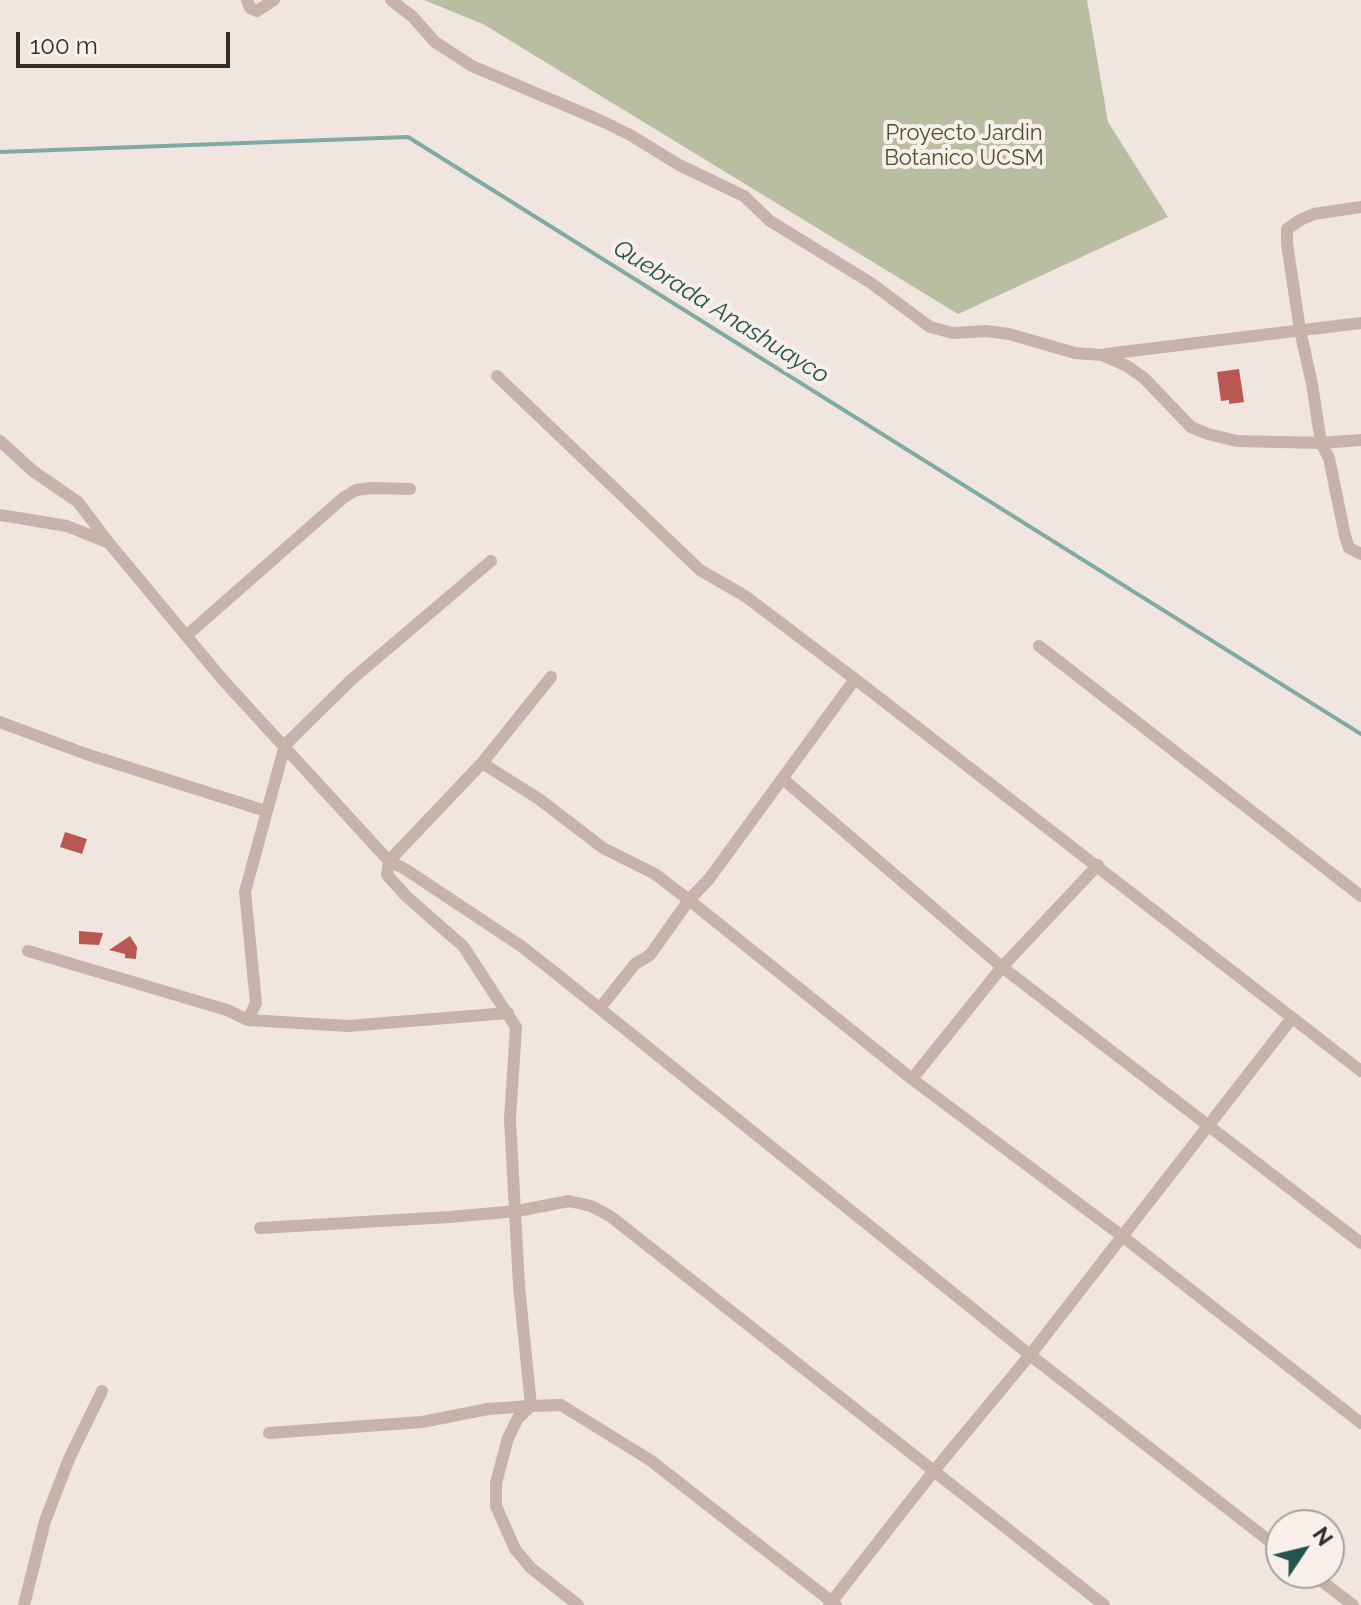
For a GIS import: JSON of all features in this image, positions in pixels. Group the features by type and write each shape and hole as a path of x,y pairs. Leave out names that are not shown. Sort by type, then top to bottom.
{"street":[{"path":"247,0 250,8 257,11 274,0"},
{"path":"391,0 413,17 435,42 472,66 604,122 679,165 744,196 770,221 871,283 930,327 953,333 986,331 1009,334 1075,353 1102,355 1361,323"},
{"path":"1361,207 1314,214 1287,229 1300,330 1321,443 1329,458 1349,548 1361,554"},
{"path":"1102,355 1144,378 1191,427 1208,434 1237,441 1321,443 1361,440"},
{"path":"497,376 700,570 745,596 855,679 1361,1071"},
{"path":"0,441 33,471 78,502 186,636 389,861 521,946 1030,1355 1265,1538"},
{"path":"186,636 343,498 356,490 410,489"},
{"path":"0,515 67,526 109,543"},
{"path":"248,1020 256,1003 245,892 285,745 351,680 491,561"},
{"path":"1039,646 1361,896"},
{"path":"531,1406 519,1286 510,1119 516,1027 463,946 407,897 387,875 389,861 482,763 551,677"},
{"path":"600,1008 635,964 650,955 689,900 709,879 855,679"},
{"path":"0,722 86,754 266,811"},
{"path":"482,763 528,792 603,848 655,874 912,1079 1122,1236 1361,1423"},
{"path":"783,779 1002,967 1361,1243"},
{"path":"912,1079 1002,967 1098,865"},
{"path":"28,951 227,1010 248,1020 348,1026 508,1013"},
{"path":"269,1433 422,1422 488,1409 561,1405 650,1460 832,1604 1292,1018"},
{"path":"260,1228 517,1211 569,1201 591,1206 610,1216 1104,1605"},
{"path":"24,1605 45,1521 69,1459 102,1391"},
{"path":"531,1406 518,1418 508,1438 496,1483 496,1506 515,1549 531,1568 578,1605"},
{"path":"1332,1589 1353,1605"}],"green space":[{"name":"Proyecto Jardin Botanico UCSM","path":"424,0 1087,0 1108,122 1168,217 958,314 483,24"}],"building":[{"path":"1239,369 1244,402 1229,404 1229,400 1221,401 1217,372"},
{"path":"65,832 87,839 82,854 60,847"},
{"path":"79,931 103,933 99,945 79,944"},
{"path":"130,936 137,947 136,959 125,958 125,954 109,950"}],"waterway":[{"name":"Quebrada Anashuayco","path":"0,152 408,137 1361,734"}]}
